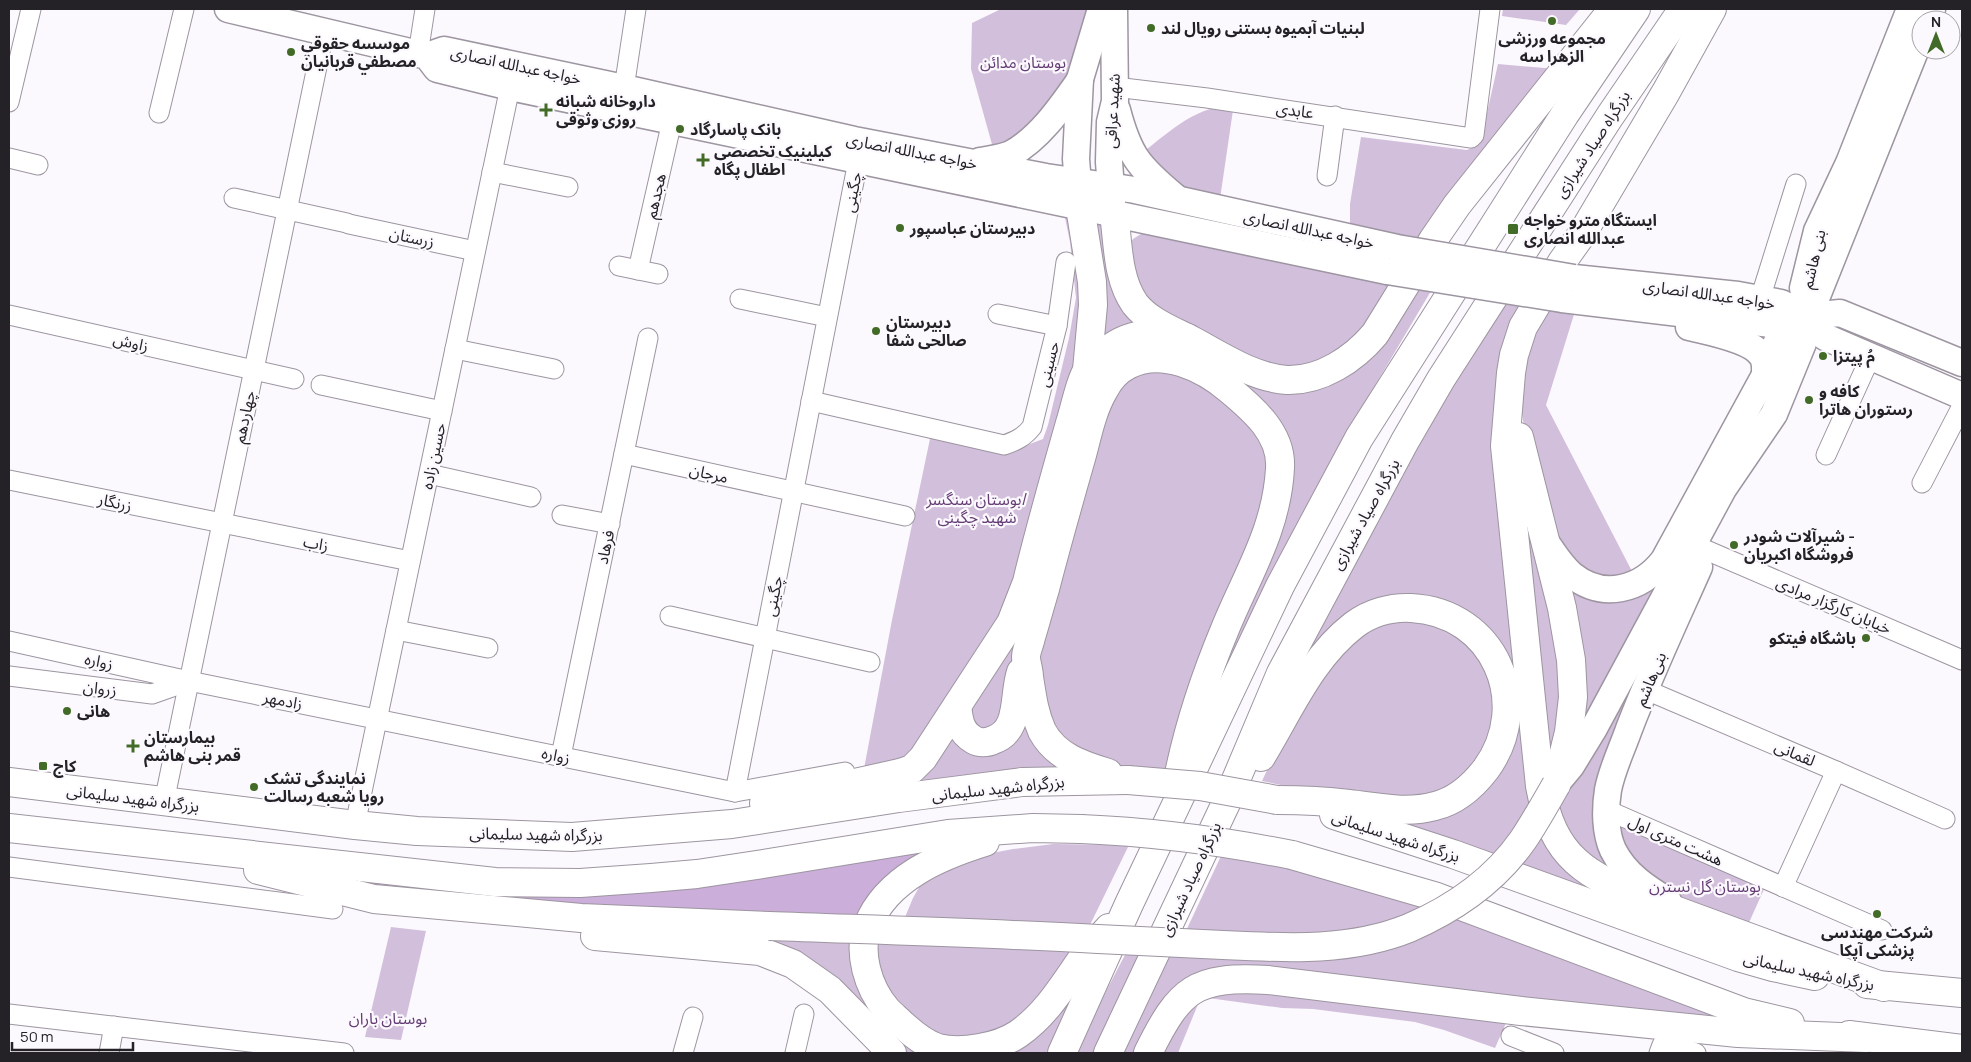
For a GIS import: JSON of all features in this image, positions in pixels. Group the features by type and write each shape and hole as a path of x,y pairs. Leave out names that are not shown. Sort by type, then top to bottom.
{"highway":[{"path":"1112,199 1122,274 1135,304 1150,317 1187,338 1265,376 1287,380 1307,378 1327,371 1348,360 1365,346 1375,334 1457,205 1613,9"},
{"path":"1062,1053 1129,904 1280,586 1359,438 1565,114 1636,9"},
{"name":"بزرگراه صیاد شیرازی","path":"1108,1053 1227,801 1281,674 1319,599 1410,433 1441,379 1604,124 1683,9"},
{"path":"1712,9 1666,92 1587,226 1562,262 1522,327 1514,355 1505,446 1531,715 1544,810 1559,842 1569,856 1582,868 1618,888 1884,987"},
{"path":"658,831 786,797 912,769 923,758 958,706 1011,623 1018,607 1074,408 1087,370 1092,328 1092,282 1079,194"},
{"path":"1087,370 1106,351 1124,340 1145,333 1164,333 1187,338"},
{"path":"958,706 960,727 967,736 976,742 988,742 1004,734 1013,721 1017,684 1096,406 1114,376 1127,365 1142,360 1166,358 1200,370 1226,387 1256,414 1274,438 1280,464 1279,493 1267,537 1224,630 1189,730 1169,820"},
{"path":"160,845 374,899 581,918 1042,936 1261,947 1323,947 1382,938 1409,928 1467,896 1504,863 1522,842 1556,785 1570,732 1572,697 1568,633 1523,460 1510,399"},
{"path":"1227,801 1252,771 1316,665 1344,634 1370,615 1403,608 1437,612 1471,630 1494,657 1504,682 1507,702 1504,732 1492,760 1471,787 1436,806 1408,810 1315,801 1277,800"},
{"path":"1026,656 1033,703 1043,732 1050,743 1063,755 1075,762 1128,780"},
{"name":"بزرگراه شهید سلیمانی","path":"9,782 355,825 417,831 572,838 732,824 1022,782 1128,780 1200,786 1277,800 1354,821 1453,854 1738,957 1798,972 1884,987 1962,993"},
{"path":"9,828 495,882 580,883 697,874 948,834 1033,828 1146,832 1200,838 1292,855 1437,897 1744,1012 1866,1038"},
{"path":"1033,828 942,857 913,874 891,891 876,910 868,925 864,942 867,973 886,1009 915,1036 938,1048 958,1050 980,1048 1001,1043 1018,1034 1050,1006 1085,955 1129,904"},
{"path":"422,903 576,934 760,952 793,964 830,990 892,1053"},
{"path":"1148,1053 1171,1010 1185,996 1200,986 1219,980 1240,979 1268,980 1521,1011 1738,1033 1866,1038 1962,1049"}],"main road":[{"name":"خواجه عبدالله انصاری","path":"229,9 423,55 444,50 854,140 973,163 1079,194"},
{"name":"شهید عراقی","path":"1079,194 1076,159 1080,79 1101,9"},
{"name":"شهید عراقی","path":"1112,199 1110,122 1115,94 1114,9"},
{"name":"بنی هاشم","path":"1809,316 1803,288 1817,231 1849,163 1910,9"},
{"name":"خواجه عبدالله انصاری","path":"423,55 437,68 510,87 858,161 1112,199 1392,260 1568,288 1688,289 1781,303 1809,316"},
{"name":"بنی هاشم","path":"1809,316 1911,60"},
{"path":"973,163 1010,154 1026,142 1060,108 1080,79"},
{"path":"1115,94 1124,135 1138,163 1180,201"},
{"name":"خواجه عبدالله انصاری","path":"1112,199 1180,201 1392,260"},
{"name":"خواجه عبدالله انصاری","path":"1568,288 1619,306 1771,324 1809,316"},
{"path":"1619,306 1746,343 1757,350 1764,358 1765,375"},
{"path":"1545,541 1570,574 1585,584 1615,589 1638,583 1650,576 1664,560 1765,375 1778,339 1809,316 1840,313 1962,364"},
{"path":"1809,316 1825,337 1962,396"},
{"path":"1556,785 1571,766 1593,730 1723,489 1774,414 1803,343 1809,316"},
{"name":"بنی‌هاشم","path":"1700,919 1663,898 1630,875 1622,867 1613,849 1607,830 1608,791 1613,772 1644,689 1706,550 1774,414"}],"street":[{"path":"9,102 31,9"},
{"path":"158,113 184,9"},
{"path":"423,55 425,9"},
{"path":"626,75 636,9"},
{"name":"عابدی","path":"1115,94 1207,98 1471,138 1474,135 1490,9"},
{"name":"چهاردهم","path":"164,802 324,33"},
{"name":"حسین زاده","path":"355,825 510,87"},
{"path":"1328,176 1335,116"},
{"name":"هجدهم","path":"638,270 672,122"},
{"path":"9,158 38,165"},
{"name":"چگینی","path":"735,792 858,161"},
{"path":"492,172 568,187"},
{"path":"1760,299 1796,184"},
{"name":"زرستان","path":"234,198 476,251"},
{"path":"1057,326 1066,262"},
{"path":"619,266 658,274"},
{"path":"740,300 828,317"},
{"name":"حسینی","path":"811,400 1004,446 1025,436 1032,427 1057,326 998,314"},
{"name":"زاوش","path":"9,315 294,379"},
{"name":"فرهاد","path":"561,756 648,338"},
{"path":"455,349 554,368"},
{"path":"1826,455 1870,358"},
{"path":"321,385 442,411"},
{"path":"1922,483 1962,406"},
{"name":"مرجان","path":"624,454 905,516"},
{"path":"429,474 531,497"},
{"name":"زرنگار","path":"9,480 222,524"},
{"path":"562,515 610,524"},
{"name":"زاب","path":"222,524 410,561"},
{"name":"خیابان کارگزار مرادی","path":"1706,550 1962,660"},
{"path":"670,616 870,662"},
{"path":"396,630 488,648"},
{"name":"زواره","path":"9,641 189,681"},
{"name":"زروان","path":"9,676 152,694 189,681"},
{"name":"زادمهر","path":"189,681 377,719"},
{"name":"لقمانی","path":"1644,689 1836,770 1945,819"},
{"name":"زواره","path":"377,719 735,792"},
{"path":"1783,887 1836,770"},
{"path":"735,792 851,771"},
{"name":"هشت متری اول","path":"1607,810 1882,930"},
{"path":"9,867 333,909"},
{"path":"1521,1011 1508,1045 1554,1053"},
{"path":"9,1014 114,1026 227,1046 344,1053"},
{"path":"795,1053 804,1014"},
{"path":"683,1053 693,1017"},
{"path":"109,1053 114,1026"},
{"path":"1659,1053 1662,1045 1670,1043 1696,1053"}],"green space":[{"name":"بوستان مدائن","path":"1001,9 1094,9 1075,79 1023,136 993,148 971,69 972,23"},
{"name":"مجموعه ورزشی الزهرا سه","path":"1503,9 1580,9 1566,25 1502,16"},
{"path":"1498,64 1556,69 1420,244 1350,227 1350,204 1361,137 1467,150 1480,144"},
{"path":"1213,108 1233,110 1220,199 1184,191 1141,154 1184,121"},
{"name":"بوستان سنگسر/ شهید چگینی","path":"1067,202 1085,327 1014,594 917,754 863,774 892,620 931,434 1022,447 1043,439 1048,425 1069,338 1076,298 1070,242 1062,203"},
{"path":"1101,221 1143,322 1098,348 1097,228 1098,223"},
{"path":"1144,232 1152,232 1396,286 1367,333 1325,365 1280,370 1227,351 1139,298 1126,248 1133,239"},
{"path":"1414,281 1434,286 1345,436 1251,615 1194,734 1228,638 1263,560 1279,514 1285,479 1283,442 1272,422 1243,393 1227,380 1192,359 1169,351 1145,351 1123,359 1113,366 1097,385 1032,608 1016,648 1006,719 999,732 992,737 975,736 965,723 965,708 1013,637 1028,604 1091,381 1107,360 1129,347 1141,343 1167,341 1180,343 1229,367 1273,383 1300,384 1313,382 1348,368 1375,344 1396,314"},
{"path":"1502,297 1526,301 1514,327 1535,801 1492,860 1373,814 1488,776 1502,656 1397,603 1284,694 1350,565"},
{"path":"1541,303 1576,308 1546,405 1636,579 1612,586 1560,555 1526,440 1520,400 1520,375"},
{"path":"1139,369 1195,375 1254,422 1274,472 1167,769 1103,766 1050,732 1035,665 1114,388"},
{"path":"1517,462 1565,686 1551,768"},
{"path":"1664,571 1564,769 1566,578 1573,583"},
{"path":"1390,616 1462,632 1498,690 1487,757 1432,800 1333,796 1262,781 1281,740 1337,651"},
{"path":"1648,639 1606,767 1625,877 1583,863 1558,808"},
{"path":"1022,720 1092,773 915,783 950,732 958,745 966,752 990,754"},
{"name":"بوستان گل نسترن","path":"1613,822 1765,887 1747,927 1684,901 1638,873"},
{"path":"1546,830 1656,909 1516,867"},
{"path":"1053,844 1129,845 1088,929 903,922 913,898 926,875 961,859 1013,849"},
{"path":"1221,856 1277,866 1434,905 1404,919 1339,935 1185,933"},
{"path":"1455,919 1735,1023 1215,976 1138,1053 1120,1053 1168,956"},
{"name":"بوستان باران","path":"391,927 426,931 401,1040 365,1037"},
{"path":"750,937 852,942 933,1053 900,1053"},
{"path":"867,942 1075,951 1013,1028 942,1042 887,998"},
{"path":"1126,953 1139,954 1093,1053 1076,1053 1092,1018"},
{"path":"1094,954 1046,1053 987,1053"},
{"path":"1233,983 1284,987 1510,1014 1495,1048 1415,1022 1313,1009 1282,1008 1201,997 1178,1053 1154,1053 1168,1025 1183,1005 1203,992"}],"shaded area":[{"path":"958,841 920,853 901,865 855,919 498,903 342,883 344,875 454,887"}],"place":[{"name":"مجموعه ورزشی الزهرا سه","path":"1552,21"},
{"name":"لبنیات آبمیوه بستنی رویال لند","path":"1151,28"},
{"name":"موسسه حقوقي مصطفي قربانيان","path":"291,52"},
{"name":"داروخانه شبانه روزی وثوقی","path":"546,110"},
{"name":"بانک پاسارگاد","path":"680,129"},
{"name":"کیلینیک تخصصی اطفال پگاه","path":"703,160"},
{"name":"دبیرستان عباسپور","path":"900,228"},
{"name":"ایستگاه مترو خواجه عبدالله انصاری","path":"1513,229"},
{"name":"دبیرستان صالحی شفا","path":"876,331"},
{"name":"مُ پیتزا","path":"1823,356"},
{"name":"کافه و رستوران هاترا","path":"1809,400"},
{"name":"شیرآلات شودر - فروشگاه اکبریان","path":"1734,545"},
{"name":"باشگاه فیتکو","path":"1866,638"},
{"name":"هانی","path":"67,711"},
{"name":"بیمارستان قمر بنی هاشم","path":"133,746"},
{"name":"کاج","path":"43,766"},
{"name":"نمایندگی تشک رویا شعبه رسالت","path":"254,787"},
{"name":"شرکت مهندسی پزشکی آپکا","path":"1877,914"}]}
